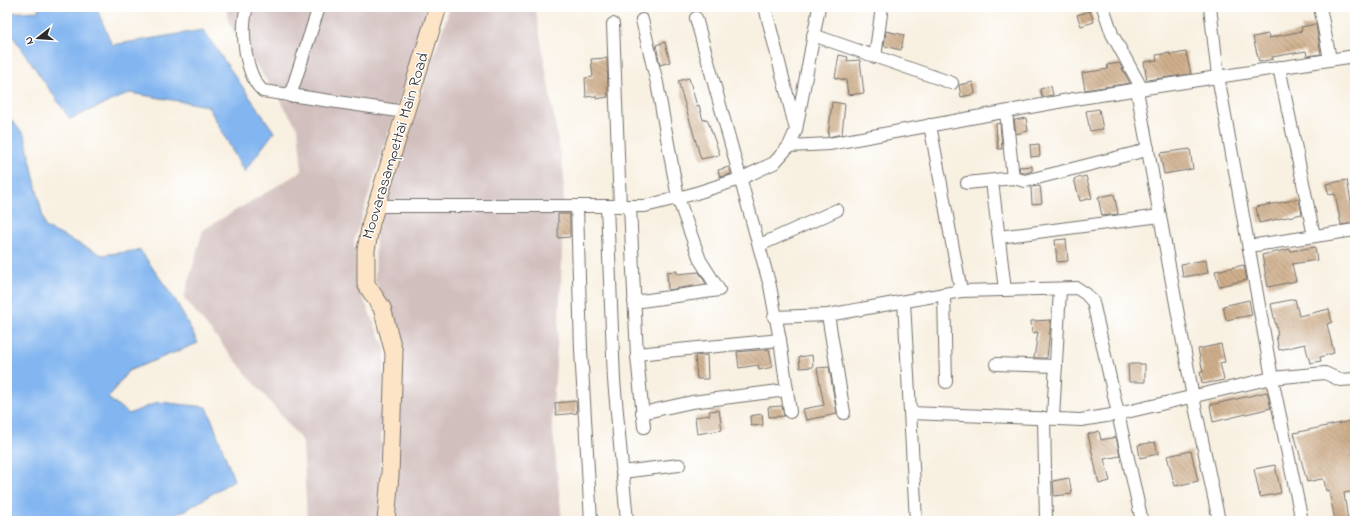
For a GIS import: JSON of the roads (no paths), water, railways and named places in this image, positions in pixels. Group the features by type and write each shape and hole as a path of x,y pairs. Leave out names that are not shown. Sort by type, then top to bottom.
{"street":[{"path":"247,7 243,29 244,44 258,87 263,91 406,112"},
{"path":"290,96 319,7"},
{"name":"Moovarasampettai Main Road","path":"386,521 390,475 394,353 382,308 366,284 366,250 376,206 438,7"},
{"path":"765,7 796,130"},
{"path":"376,206 645,206 678,198 740,179 774,164 789,146 796,130 819,7"},
{"path":"876,57 882,7"},
{"path":"1103,7 1112,34 1140,90 1148,148 1193,397 1219,521"},
{"path":"1210,7 1218,76 1272,378 1302,521"},
{"path":"1320,7 1330,59"},
{"path":"696,18 740,179 760,245 770,286 774,317 780,340 790,412"},
{"path":"634,302 719,290 700,260 678,198 656,83 642,20"},
{"path":"613,24 625,206 644,427"},
{"path":"813,36 952,83"},
{"path":"789,146 829,144 1074,99 1355,56"},
{"path":"1279,67 1314,236"},
{"path":"1006,112 1014,178"},
{"path":"930,125 961,291"},
{"path":"966,183 1014,178 1025,181 1139,152 1148,148"},
{"path":"992,181 1005,290"},
{"path":"577,206 581,350 591,521"},
{"path":"607,206 614,380 627,521"},
{"path":"760,245 837,210"},
{"path":"999,237 1160,216"},
{"path":"1249,246 1355,230"},
{"path":"774,317 828,315 961,291 1077,288 1086,294 1093,302 1142,521"},
{"path":"1046,521 1048,418 1056,366 1060,289"},
{"path":"944,294 946,382"},
{"path":"904,302 916,521"},
{"path":"828,315 844,413"},
{"path":"637,354 780,340"},
{"path":"996,364 1056,366"},
{"path":"911,413 1081,420 1118,414 1272,378 1325,373 1340,380 1355,378"},
{"path":"642,413 692,402 787,390"},
{"path":"622,472 679,465"}],"water":[{"path":"38,7 96,7 112,45 203,30 274,132 244,172 208,106 130,93 70,119 7,28 7,13 39,11"},
{"path":"7,115 25,136 45,227 102,255 140,250 176,301 198,343 128,371 108,398 129,414 158,402 207,407 234,480 186,510 161,521 7,521"}]}
